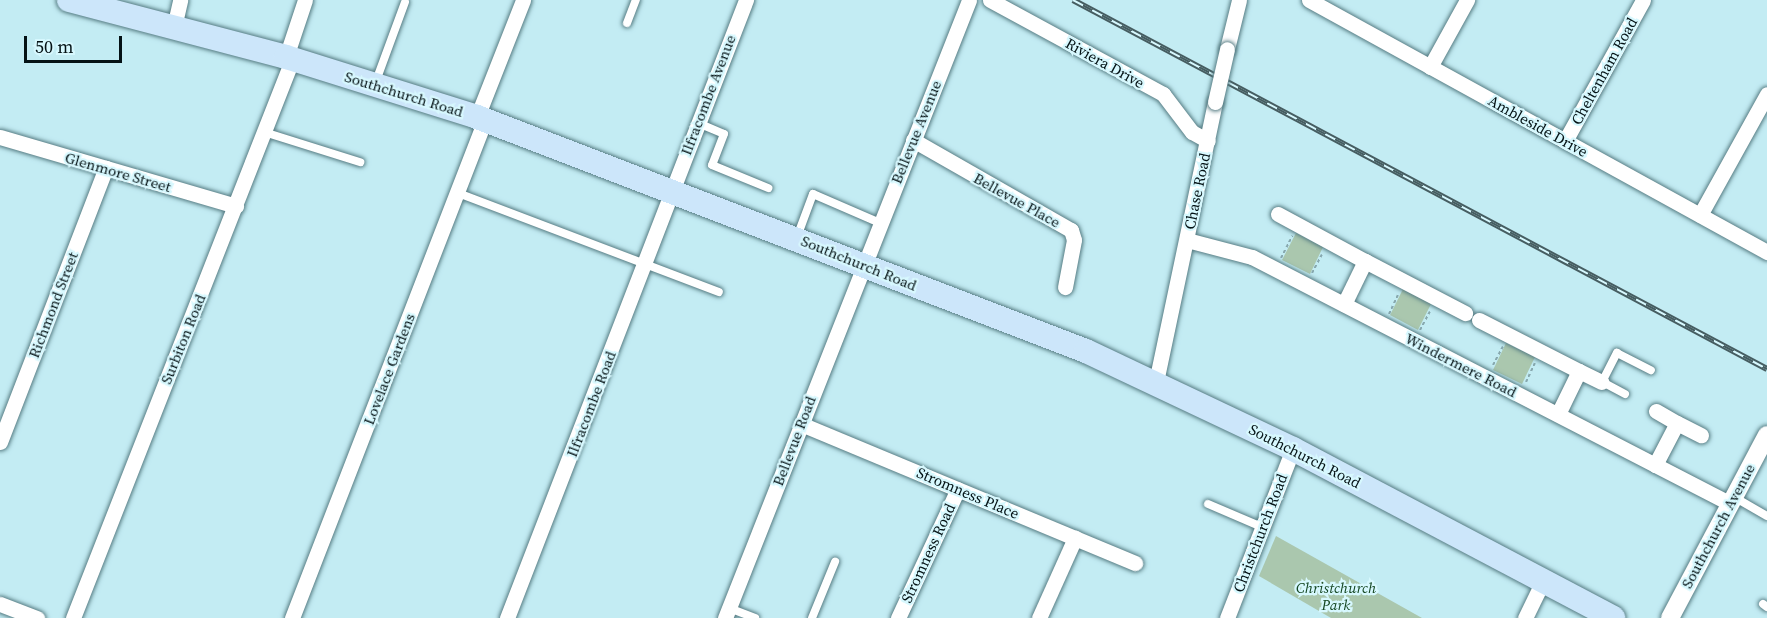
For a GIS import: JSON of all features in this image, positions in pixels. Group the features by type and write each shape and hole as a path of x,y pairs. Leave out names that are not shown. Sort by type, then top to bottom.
{"main road":[{"name":"Southchurch Road","path":"77,1 289,58 481,118 863,264 1156,382 1293,449 1613,618"}],"street":[{"path":"174,27 180,0"},
{"name":"Surbiton Road","path":"73,618 264,132 289,58 305,0"},
{"name":"Lovelace Gardens","path":"292,618 458,193 481,118 523,0"},
{"name":"Ilfracombe Avenue","path":"673,190 746,0"},
{"name":"Bellevue Avenue","path":"863,264 969,0"},
{"name":"Riviera Drive","path":"990,0 1162,94 1192,132 1208,141"},
{"name":"Chase Road","path":"1156,382 1239,0"},
{"name":"Ambleside Drive","path":"1309,0 1767,252"},
{"path":"1430,67 1467,0"},
{"name":"Cheltenham Road","path":"1564,141 1643,0"},
{"path":"1700,215 1767,94"},
{"name":"Glenmore Street","path":"0,137 236,206"},
{"name":"Bellevue Place","path":"913,140 1071,230 1074,240 1065,287"},
{"name":"Richmond Street","path":"0,442 106,168"},
{"name":"Ilfracombe Road","path":"507,618 673,190"},
{"path":"1278,214 1602,382"},
{"name":"Windermere Road","path":"1187,240 1251,257 1655,465 1731,500"},
{"path":"1344,304 1365,261"},
{"name":"Bellevue Road","path":"727,613 863,264"},
{"path":"1558,414 1579,371"},
{"path":"1656,411 1701,435"},
{"path":"1655,465 1677,423"},
{"name":"Stromness Place","path":"801,424 1135,564"},
{"name":"Southchurch Avenue","path":"1670,618 1767,435"},
{"name":"Christchurch Road","path":"1227,618 1293,449"},
{"name":"Stromness Road","path":"898,618 958,489"},
{"path":"1039,618 1075,538"},
{"path":"1525,618 1543,581"},
{"path":"0,604 37,618"}],"lane":[{"path":"627,23 636,0"},
{"path":"374,85 405,2"},
{"path":"698,123 724,134 712,165 768,188"},
{"path":"264,132 360,162"},
{"path":"458,193 719,292"},
{"path":"796,238 813,194 880,223"},
{"path":"1625,394 1602,382 1617,353 1651,370"},
{"path":"1731,500 1767,516"},
{"path":"1208,504 1262,527"},
{"path":"812,618 835,562"},
{"path":"727,613 755,618"}],"path":[{"path":"1280,261 1295,230"},
{"path":"1310,277 1326,246"},
{"path":"1387,316 1405,281"},
{"path":"1419,333 1437,298"},
{"path":"1491,371 1506,339"},
{"path":"1523,387 1538,356"}],"green space":[{"path":"1296,233 1323,247 1310,274 1282,260"},
{"path":"1403,289 1431,304 1418,330 1390,315"},
{"path":"1506,343 1535,357 1522,384 1493,370"},
{"name":"Christchurch Park","path":"1276,536 1422,618 1331,618 1259,576"}],"railway":[{"path":"1073,0 1767,369"}]}
